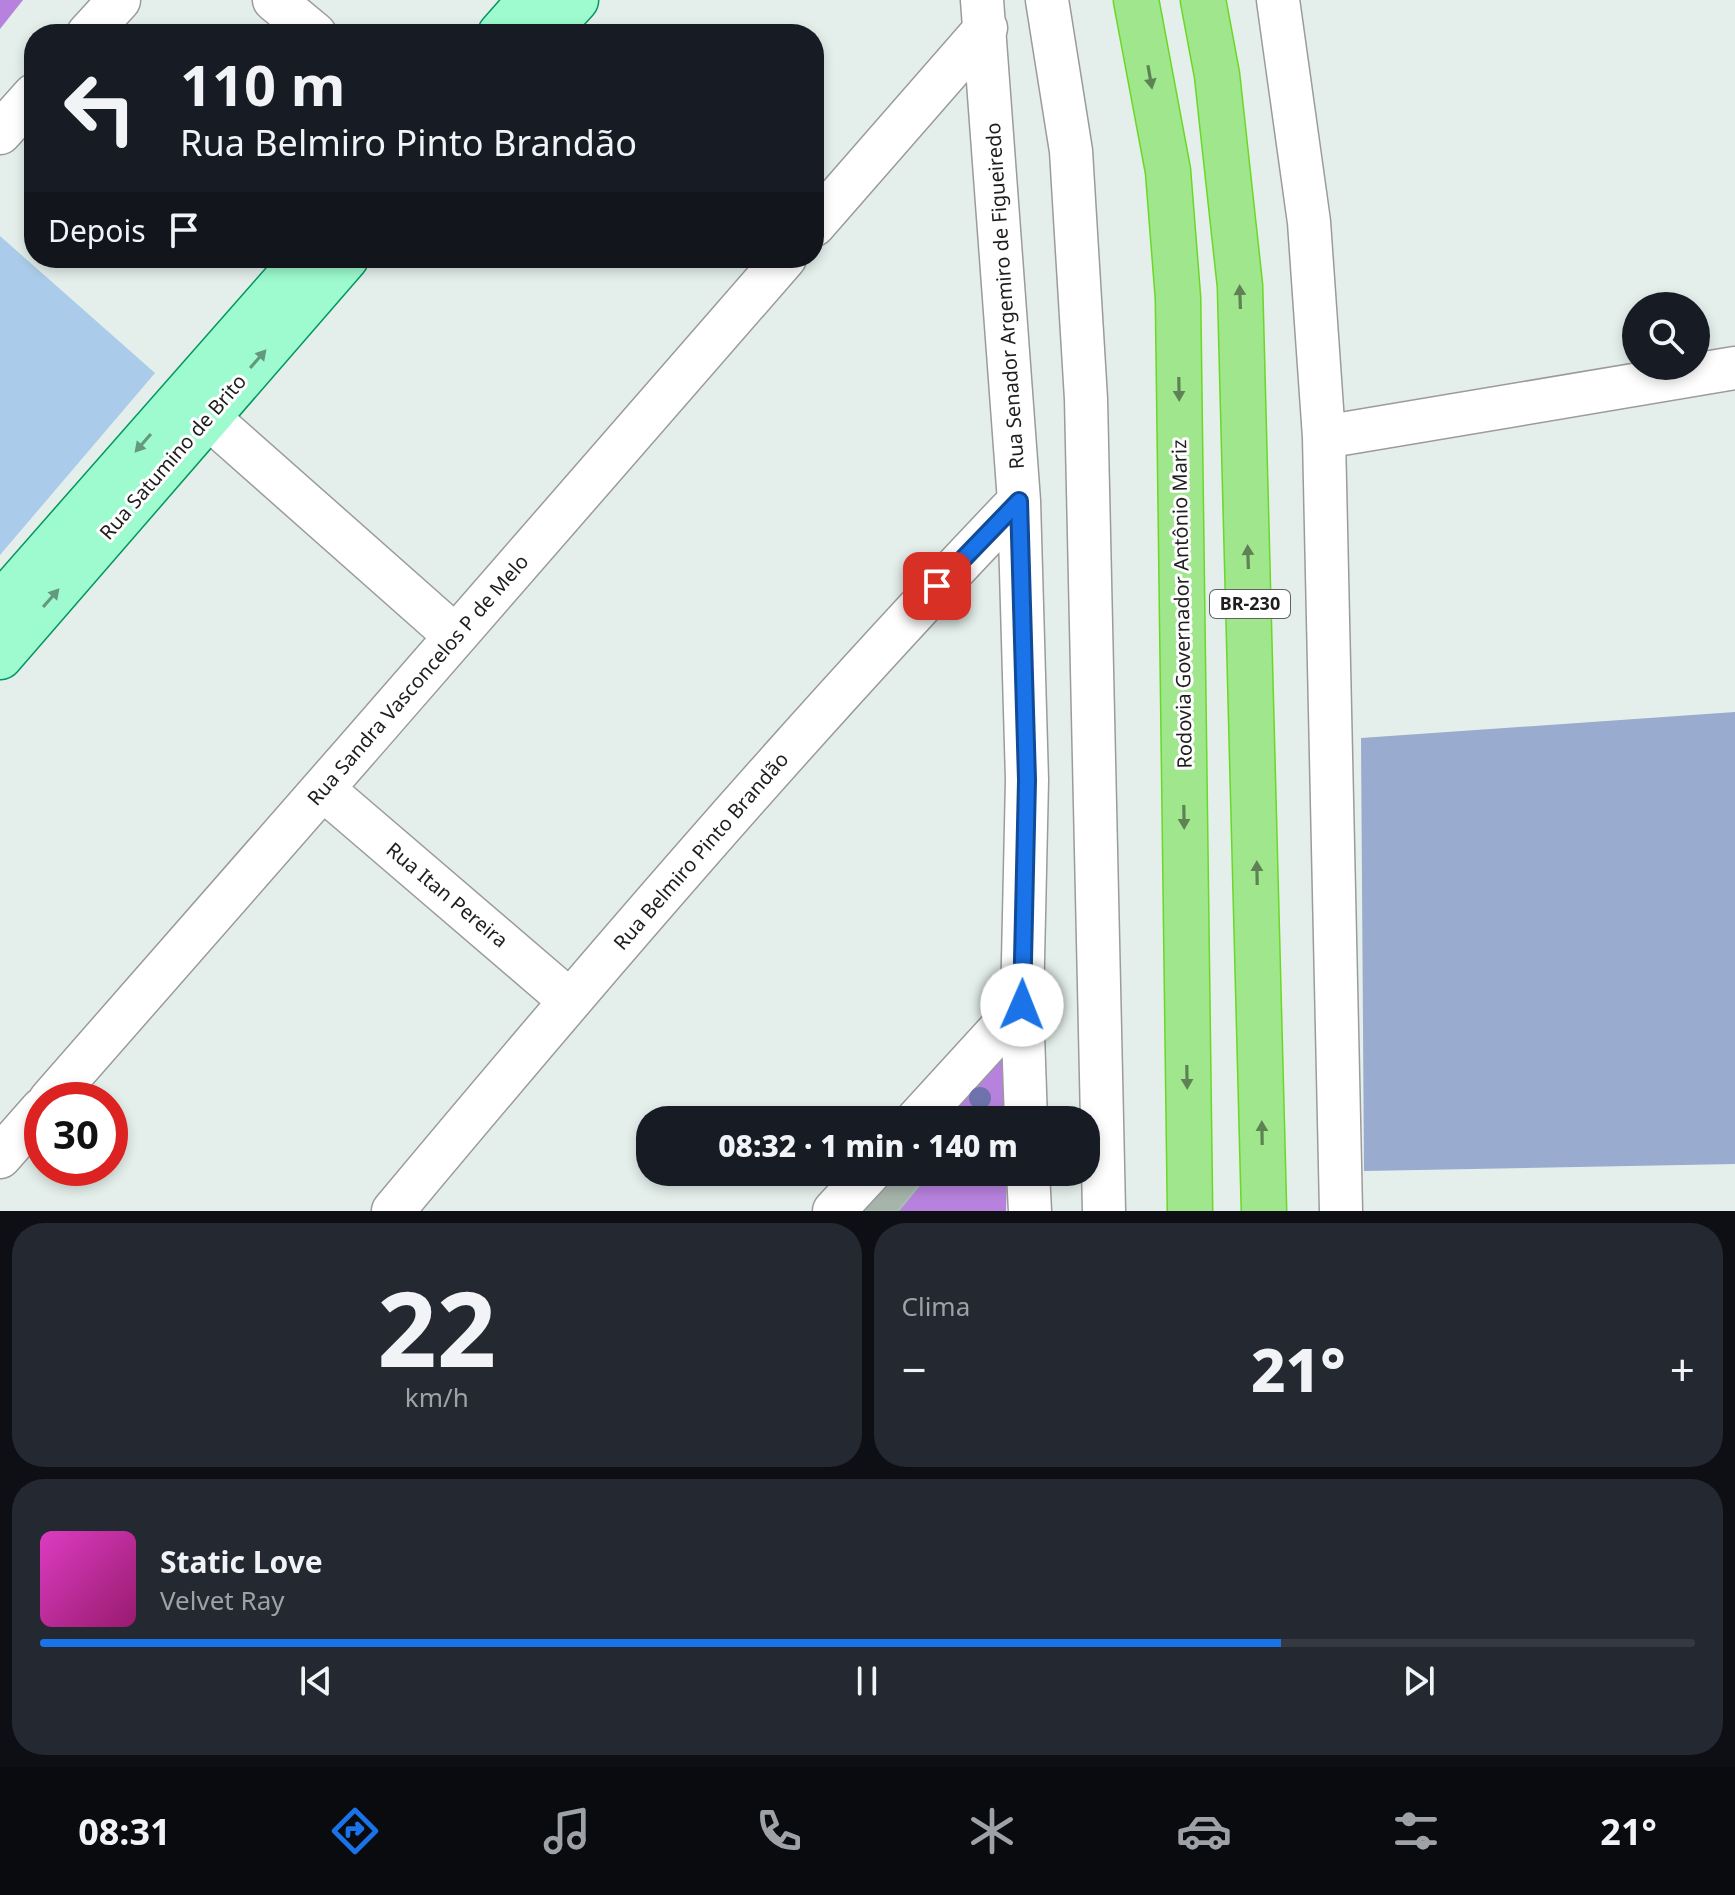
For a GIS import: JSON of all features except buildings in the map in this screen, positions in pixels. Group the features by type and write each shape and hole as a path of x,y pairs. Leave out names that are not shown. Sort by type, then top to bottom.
{"highway":[{"name":"Rodovia Governador Antônio Mariz","path":"1136,0 1168,171 1178,298 1190,1211"},
{"name":"BR-230","path":"1203,0 1217,75 1240,286 1264,1211"}],"main road":[{"path":"509,24 530,0"},
{"path":"554,24 576,0"},
{"name":"Rua Satumino de Brito","path":"0,657 196,406 298,268"},
{"name":"Rua Satumino de Brito","path":"0,605 336,268"}],"street":[{"path":"97,24 119,0"},
{"path":"274,0 303,24"},
{"path":"1047,0 1071,151 1086,399 1104,1211"},
{"path":"1278,0 1309,222 1324,437 1341,1211"},
{"path":"824,213 984,14"},
{"name":"Rua Senador Argemiro de Figueiredo","path":"984,14 1019,501 1027,780 1022,1005 1026,1106"},
{"path":"0,133 24,106"},
{"name":"Rua Sandra Vasconcelos P de Melo","path":"66,1082 324,790 454,635 776,268"},
{"path":"1324,437 1735,368"},
{"path":"196,406 454,635"},
{"name":"Rua Belmiro Pinto Brandão","path":"393,1211 569,1000 897,629 1019,501"},
{"name":"Rua Itan Pereira","path":"324,790 569,1000"},
{"path":"930,1106 1022,1005"},
{"path":"0,1157 24,1130"},
{"path":"834,1211 857,1186"},
{"path":"1029,1186 1030,1211"}],"shaded area":[{"path":"0,0 23,0 0,29"},
{"path":"0,236 24,257 24,268 36,268 155,373 0,555"},
{"path":"1735,712 1735,1164 1364,1171 1361,738"},
{"path":"1012,1027 1009,1106 941,1106"},
{"path":"869,1186 1007,1186 1006,1211 847,1211"}],"route":[{"path":"937,586 1019,501 1027,780 1022,1005"}]}
